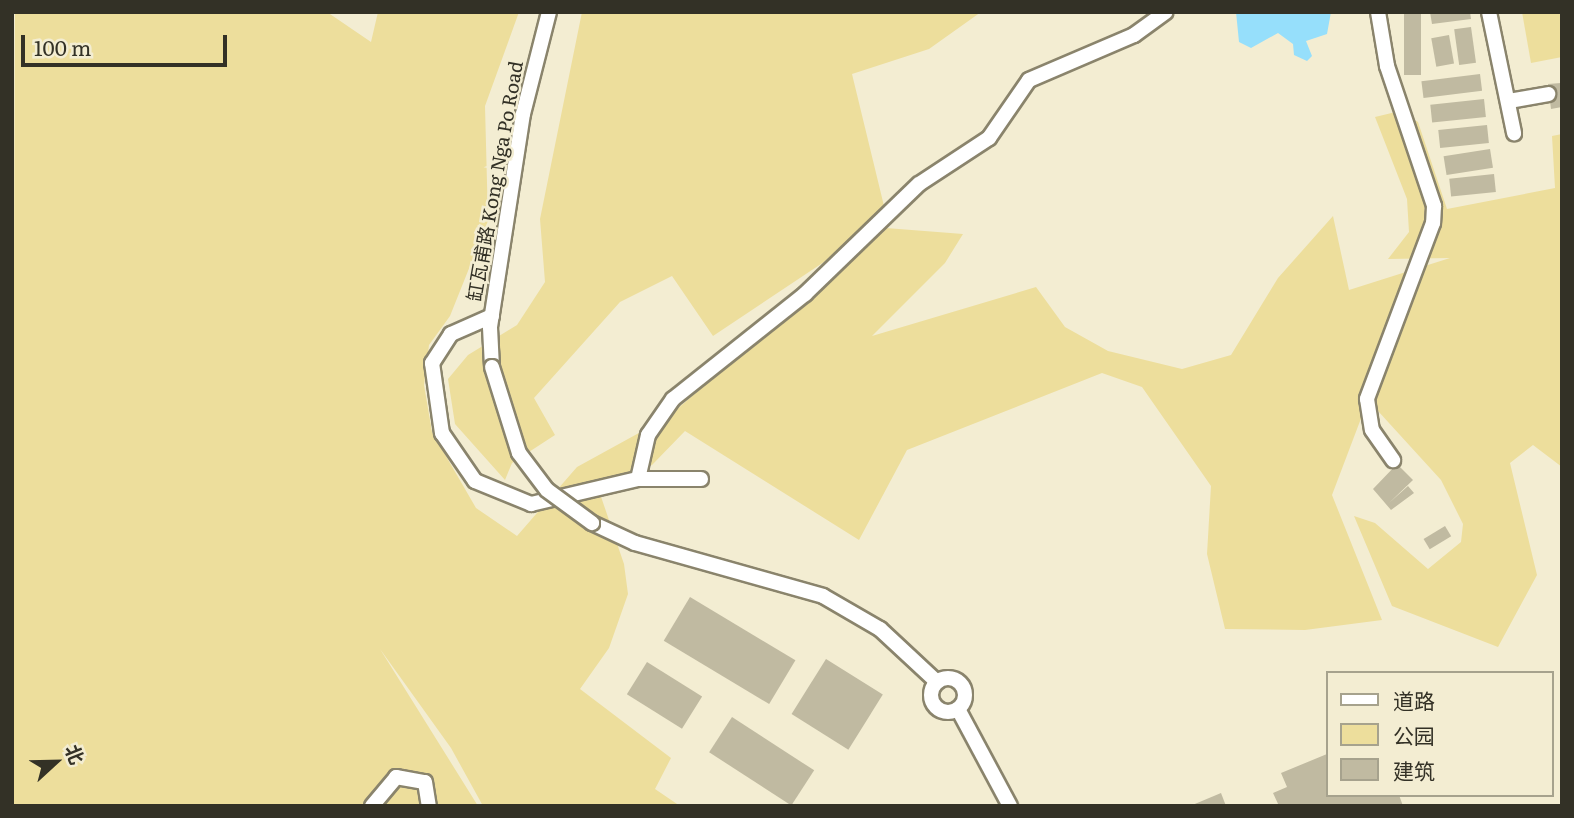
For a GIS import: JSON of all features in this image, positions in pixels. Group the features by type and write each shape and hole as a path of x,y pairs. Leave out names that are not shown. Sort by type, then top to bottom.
{"street":[{"name":"缸瓦甫路 Kong Nga Po Road","path":"549,12 523,114 492,316 492,367 519,453 547,490 592,523 647,547 757,572 823,596 890,636 937,682 961,683 965,699 958,709 1008,800"},
{"path":"638,479 648,435 673,398 805,294 919,184 989,138 1029,80 1134,35 1166,12"},
{"path":"1378,12 1387,66 1434,206 1433,223 1367,399 1377,439 1393,460"},
{"path":"1489,12 1514,134"},
{"path":"1509,101 1548,94"},
{"name":"缸瓦甫路 Kong Nga Po Road","path":"492,316 451,334 432,363 442,433 475,481 531,504 638,479 701,479"},
{"path":"937,682 931,692 936,708 958,709"},
{"path":"372,806 396,777 425,782 429,806"}],"green space":[{"path":"15,12 327,12 371,42 378,12 519,12 485,106 488,221 450,316 429,345 424,385 432,432 476,508 517,536 577,467 668,417 886,228 963,234 945,263 872,336 1036,287 1065,327 1108,351 1182,369 1231,355 1278,278 1333,216 1349,290 1450,258 1388,259 1409,232 1407,199 1375,117 1400,111 1418,122 1447,209 1555,188 1552,136 1562,134 1562,467 1533,445 1510,463 1537,575 1498,647 1392,606 1354,516 1375,523 1428,569 1461,542 1463,524 1441,480 1368,400 1332,495 1382,620 1305,630 1225,629 1207,554 1211,486 1142,387 1102,373 907,450 859,540 685,431 652,465 596,482 624,564 628,594 609,648 580,689 671,758 655,789 680,806 483,806 451,748 380,649 478,806 12,806"},
{"path":"582,12 981,12 929,49 852,74 884,206 833,256 713,336 672,276 620,302 534,398 555,435 512,463 505,480 455,424 448,379 468,355 517,325 545,282 540,219"},
{"path":"1522,12 1562,12 1562,57 1531,63"}],"water":[{"path":"1236,12 1331,12 1327,34 1306,41 1312,56 1307,61 1294,55 1293,44 1278,33 1251,48 1239,42"}],"building":[{"path":"1404,12 1421,12 1421,75 1404,75"},
{"path":"1430,12 1470,12 1471,19 1432,24"},
{"path":"1471,27 1476,63 1459,65 1454,29"},
{"path":"1449,35 1454,64 1436,67 1431,38"},
{"path":"1480,74 1482,91 1424,98 1421,81"},
{"path":"1561,83 1562,107 1551,109 1548,84"},
{"path":"1484,99 1486,117 1432,123 1430,105"},
{"path":"1487,125 1489,143 1440,148 1438,130"},
{"path":"1490,149 1493,168 1447,175 1444,156"},
{"path":"1494,174 1496,192 1451,197 1449,179"},
{"path":"1397,464 1413,480 1389,503 1408,486 1414,493 1391,510 1373,489"},
{"path":"1445,526 1451,536 1430,549 1424,539"},
{"path":"690,597 795,660 769,704 664,641"},
{"path":"826,659 883,695 848,750 792,714"},
{"path":"647,662 702,696 682,729 627,694"},
{"path":"732,717 814,770 791,806 709,752"},
{"path":"1326,754 1326,797 1400,797 1403,806 1279,806 1273,793 1287,787 1281,773"},
{"path":"1221,793 1226,806 1190,806"}]}
